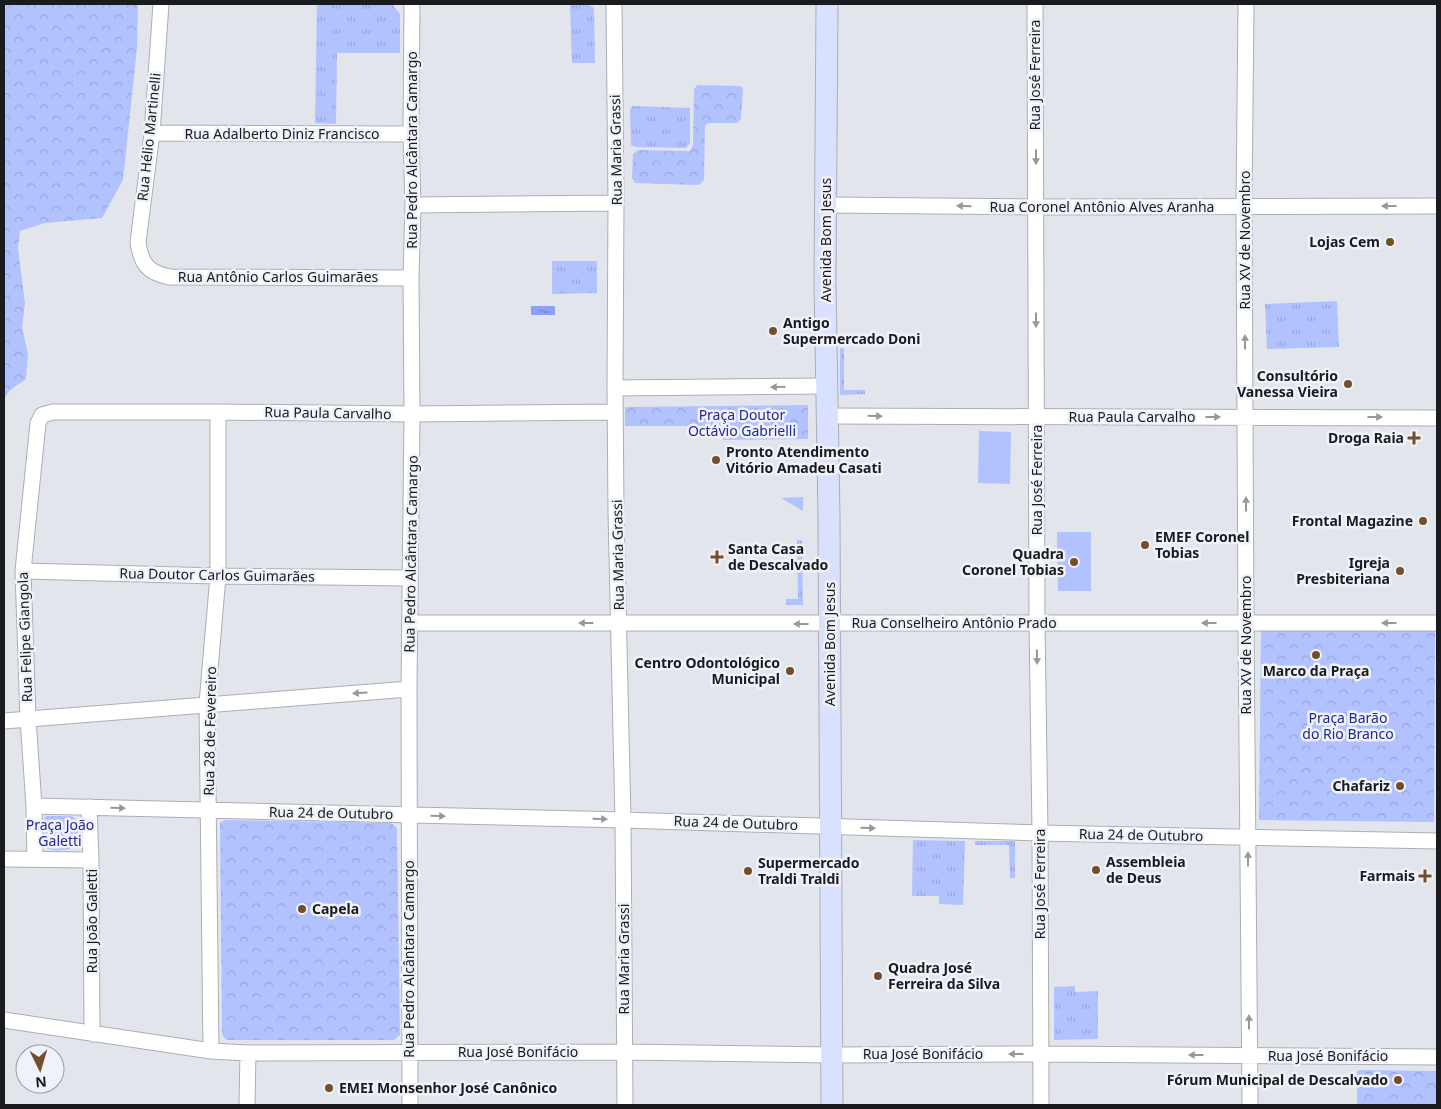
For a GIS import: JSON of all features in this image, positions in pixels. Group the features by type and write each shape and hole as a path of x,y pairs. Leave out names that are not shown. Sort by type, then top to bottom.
{"street":[{"name":"Rua Hélio Martinelli","path":"148,268 140,254 138,242 152,133 161,4"},
{"name":"Rua Pedro Alcântara Camargo","path":"410,1105 409,689 413,205 411,134 412,4"},
{"name":"Rua Maria Grassi","path":"614,4 616,203 615,412 623,820 625,1105"},
{"name":"Avenida Bom Jesus","path":"827,4 825,283 832,1105"},
{"name":"Rua José Ferreira","path":"1035,4 1041,1105"},
{"name":"Rua XV de Novembro","path":"1246,4 1244,207 1250,1105"},
{"name":"Rua Adalberto Diniz Francisco","path":"152,133 411,134"},
{"path":"413,205 616,203"},
{"name":"Rua Coronel Antônio Alves Aranha","path":"827,205 1036,207 1437,206"},
{"name":"Rua Antônio Carlos Guimarães","path":"148,268 157,274 170,277 411,278"},
{"path":"615,388 827,386"},
{"name":"Rua Paula Carvalho","path":"42,415 53,412 412,414 615,412"},
{"name":"Rua 28 de Fevereiro","path":"211,1051 208,704 218,576 218,412"},
{"name":"Rua Felipe Giangola","path":"35,859 23,572 38,423 42,415"},
{"name":"Rua Paula Carvalho","path":"827,416 1437,418"},
{"name":"Rua Doutor Carlos Guimarães","path":"23,572 410,578"},
{"name":"Rua Conselheiro Antônio Prado","path":"410,624 1437,623"},
{"path":"4,721 409,689"},
{"name":"Rua 24 de Outubro","path":"34,806 623,820 1040,833 1437,841"},
{"name":"Rua João Galetti","path":"89,807 92,1034"},
{"path":"4,859 91,860"},
{"name":"Rua José Bonifácio","path":"4,1020 211,1051 248,1052 1437,1056"},
{"path":"247,1105 248,1052"}],"green space":[{"path":"4,4 138,4 137,48 123,180 102,218 45,223 20,231 18,248 25,303 22,327 28,354 26,379 10,390 4,399"},
{"path":"317,4 392,4 400,14 400,53 337,53 336,124 315,123"},
{"path":"570,5 589,5 594,8 595,63 572,63"},
{"path":"698,85 739,86 743,88 741,119 737,123 708,123 705,126 704,180 699,185 635,183 632,178 633,154 638,150 690,151 693,145 694,89"},
{"path":"632,106 690,108 690,143 686,148 635,147 631,145 630,110"},
{"path":"552,261 597,261 597,293 552,294"},
{"path":"1337,301 1339,347 1267,349 1265,304"},
{"path":"840,348 844,348 844,390 865,390 865,394 840,395"},
{"name":"Praça Doutor Octávio Gabrielli","path":"808,405 808,439 723,440 724,426 625,426 625,407"},
{"path":"979,431 1011,432 1010,484 978,483"},
{"path":"803,497 803,511 781,498"},
{"name":"Quadra Coronel Tobias","path":"1057,532 1091,532 1091,591 1058,591"},
{"path":"797,540 802,540 803,605 786,605 786,599 798,599"},
{"name":"Praça Barão do Rio Branco","path":"1261,631 1435,631 1434,822 1259,820"},
{"name":"Praça João Galetti","path":"46,816 72,816 77,821 78,845 70,849 61,850 51,850 43,846 41,822"},
{"path":"225,820 391,823 397,828 400,1035 394,1040 226,1040 222,1034 220,823"},
{"path":"913,840 965,841 963,905 939,904 939,896 912,896"},
{"path":"975,841 1015,841 1015,878 1010,878 1009,845 975,845"},
{"path":"1075,986 1075,992 1098,991 1098,1039 1054,1040 1054,987"},
{"path":"1360,1070 1436,1071 1437,1105 1357,1105 1357,1072"}],"water":[{"path":"531,306 555,306 555,315 531,315"}],"place":[{"name":"Lojas Cem","path":"1390,242"},
{"name":"Antigo Supermercado Doni","path":"773,331"},
{"name":"Consultório Vanessa Vieira","path":"1348,384"},
{"name":"Droga Raia","path":"1414,438"},
{"name":"Pronto Atendimento Vitório Amadeu Casati","path":"716,460"},
{"name":"Frontal Magazine","path":"1423,521"},
{"name":"EMEF Coronel Tobias","path":"1145,545"},
{"name":"Santa Casa de Descalvado","path":"717,557"},
{"name":"Quadra Coronel Tobias","path":"1074,562"},
{"name":"Igreja Presbiteriana","path":"1400,571"},
{"name":"Marco da Praça","path":"1316,655"},
{"name":"Centro Odontológico Municipal","path":"790,671"},
{"name":"Chafariz","path":"1400,786"},
{"name":"Assembleia de Deus","path":"1096,870"},
{"name":"Supermercado Traldi Traldi","path":"748,871"},
{"name":"Farmais","path":"1425,876"},
{"name":"Capela","path":"302,909"},
{"name":"Quadra José Ferreira da Silva","path":"878,976"},
{"name":"Fórum Municipal de Descalvado","path":"1398,1080"},
{"name":"EMEI Monsenhor José Canônico","path":"329,1088"}]}
